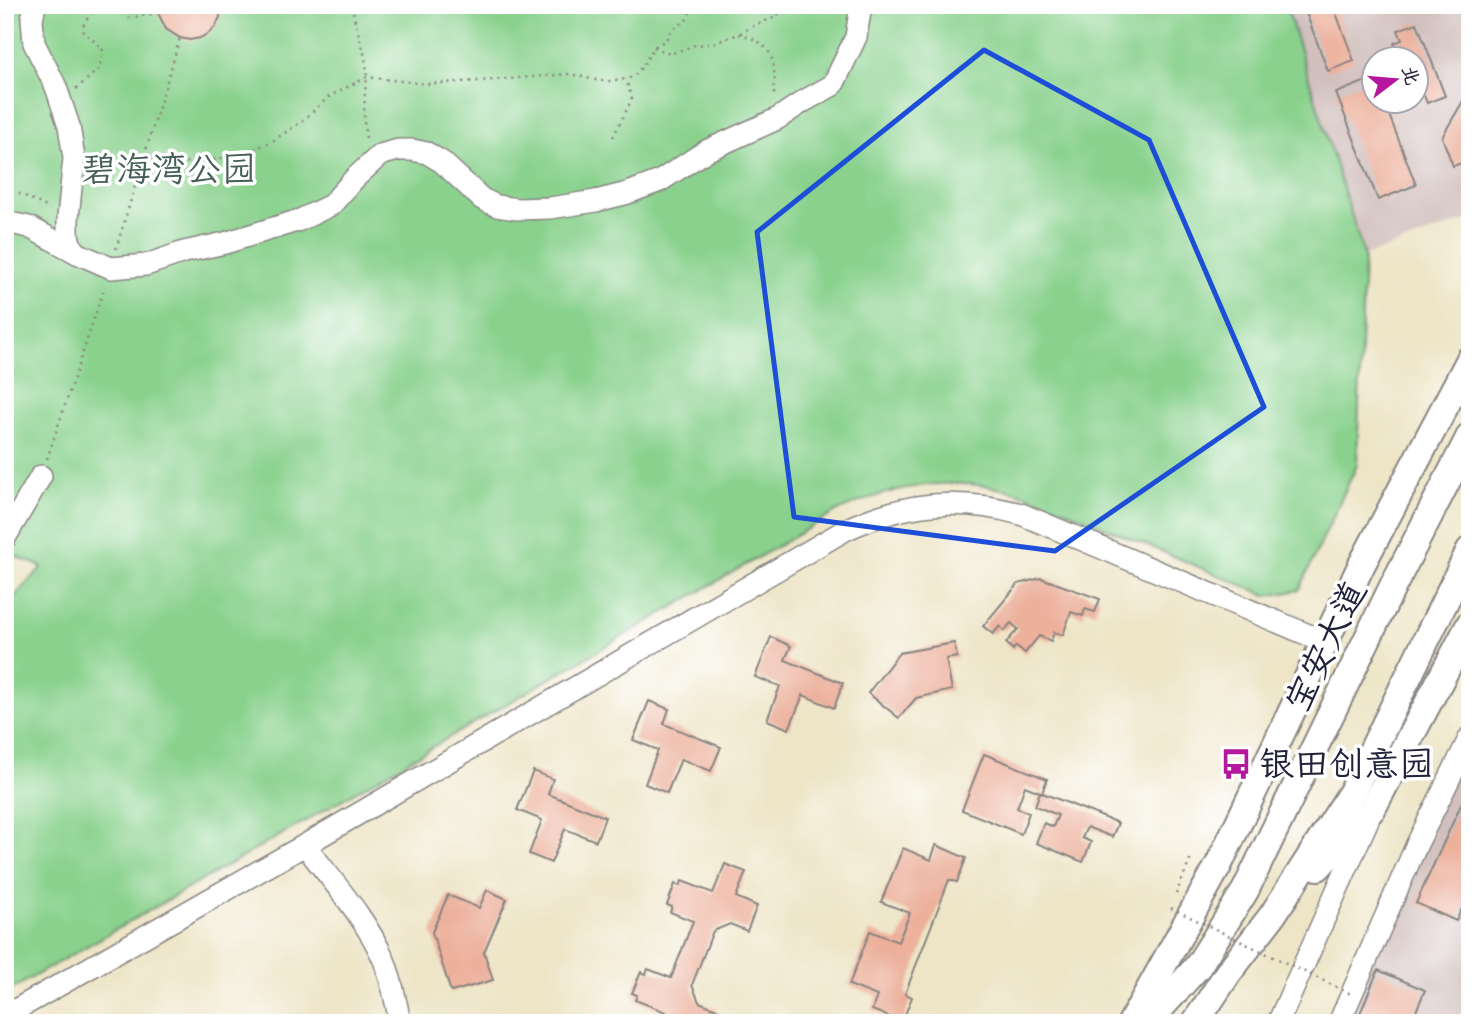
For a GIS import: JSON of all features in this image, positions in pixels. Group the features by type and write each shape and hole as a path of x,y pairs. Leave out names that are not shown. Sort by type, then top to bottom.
{"main road":[{"path":"1131,1023 1218,866 1362,564 1470,359"},
{"name":"宝安大道","path":"1147,1023 1198,966 1245,891 1393,586 1470,436"},
{"path":"1195,1023 1228,973 1272,916 1352,792 1470,550"},
{"path":"1272,916 1373,809 1470,624"}],"street":[{"path":"36,5 32,19 34,43 69,126 74,158 68,234 70,244 77,253"},
{"path":"5,222 29,228 77,253 146,265 300,220 331,205 380,155 398,150 427,153 442,162 482,199 497,206 517,209 550,208 628,193 660,181 706,151 777,119 833,85 856,37 861,5"},
{"path":"5,538 41,476"},
{"path":"5,1016 305,845 847,529 888,512 955,503 1021,514 1325,642"},
{"path":"1339,1023 1417,844 1470,737"},
{"path":"1278,1023 1373,809"},
{"path":"305,845 373,938 391,980 400,1023"}],"path":[{"path":"61,102 99,69 103,48 83,32 84,23 97,5"},
{"path":"123,5 129,18 158,13"},
{"path":"221,7 276,5"},
{"path":"352,5 362,41 367,77 364,130 372,162"},
{"path":"144,158 178,163 243,154 271,142 301,122 330,96 367,77 427,84 570,74 600,81 626,79 633,77 654,47 666,40 671,30 686,21 693,5"},
{"path":"654,47 670,54 695,45 710,44 776,17 786,5"},
{"path":"739,34 763,44 771,53 775,68 774,99 777,119"},
{"path":"41,476 114,258 180,38"},
{"path":"613,137 632,99 626,79"},
{"path":"5,190 23,195 68,218"},
{"path":"1176,895 1191,858"},
{"path":"1171,908 1351,994"}],"highlighted area":[{"path":"984,50 1149,140 1264,407 1055,551 794,517 757,232"}],"shaded area":[{"path":"1286,5 1470,5 1470,219 1364,256"},
{"path":"1470,716 1470,1023 1331,1023"}],"green space":[{"name":"碧海湾公园","path":"5,5 1286,5 1364,256 1357,465 1299,590 1268,596 1050,503 1001,489 954,483 930,485 907,488 861,501 838,511 5,993 5,607 42,567 5,552"}],"building":[{"path":"158,5 221,5 220,17 209,33 190,40 180,38 166,29 158,13"},
{"path":"1303,5 1333,5 1354,61 1328,71"},
{"path":"1417,23 1426,46 1395,46 1394,43 1402,40 1398,30"},
{"path":"1430,57 1445,96 1430,102"},
{"path":"1360,84 1360,116 1389,116 1416,185 1378,200 1336,93"},
{"path":"1470,89 1470,160 1453,166 1442,137"},
{"path":"1041,578 1100,599 1095,612 1085,609 1083,616 1071,612 1063,635 1054,632 1051,641 1039,636 1025,653 1016,646 1013,650 1006,643 1018,629 1011,623 1004,631 1000,626 993,634 983,626 1018,584"},
{"path":"771,637 791,646 785,660 843,683 834,708 803,695 789,729 767,720 780,686 755,677"},
{"path":"954,643 957,657 946,659 952,690 916,698 899,718 868,693 899,653"},
{"path":"649,701 669,709 664,724 721,747 711,771 681,759 667,793 645,784 658,750 633,740"},
{"path":"984,754 1047,779 1042,793 1025,786 1017,808 1029,813 1021,834 962,810"},
{"path":"533,771 553,779 548,794 605,817 596,841 565,829 551,863 529,854 542,820 517,810"},
{"path":"1470,785 1470,892 1456,921 1416,903"},
{"path":"1040,792 1118,823 1112,837 1087,827 1082,838 1091,842 1083,862 1036,843 1044,823 1053,827 1058,815 1035,806"},
{"path":"936,845 966,858 957,882 949,880 905,994 912,997 902,1022 872,1010 877,996 849,985 870,931 898,942 910,913 881,902 903,848 931,860"},
{"path":"725,864 746,872 736,897 757,906 747,931 730,924 713,931 692,985 699,1002 717,1009 711,1023 662,1023 666,1012 635,1000 637,995 632,993 641,972 646,974 648,969 671,978 693,921 670,912 672,907 667,905 675,884 680,886 682,881 713,893"},
{"path":"487,890 507,899 484,952 493,980 451,992 432,932 448,895 479,908"},
{"path":"1378,970 1425,990 1411,1023 1356,1023"}],"place":[{"name":"银田创意园","path":"1236,764"}]}
